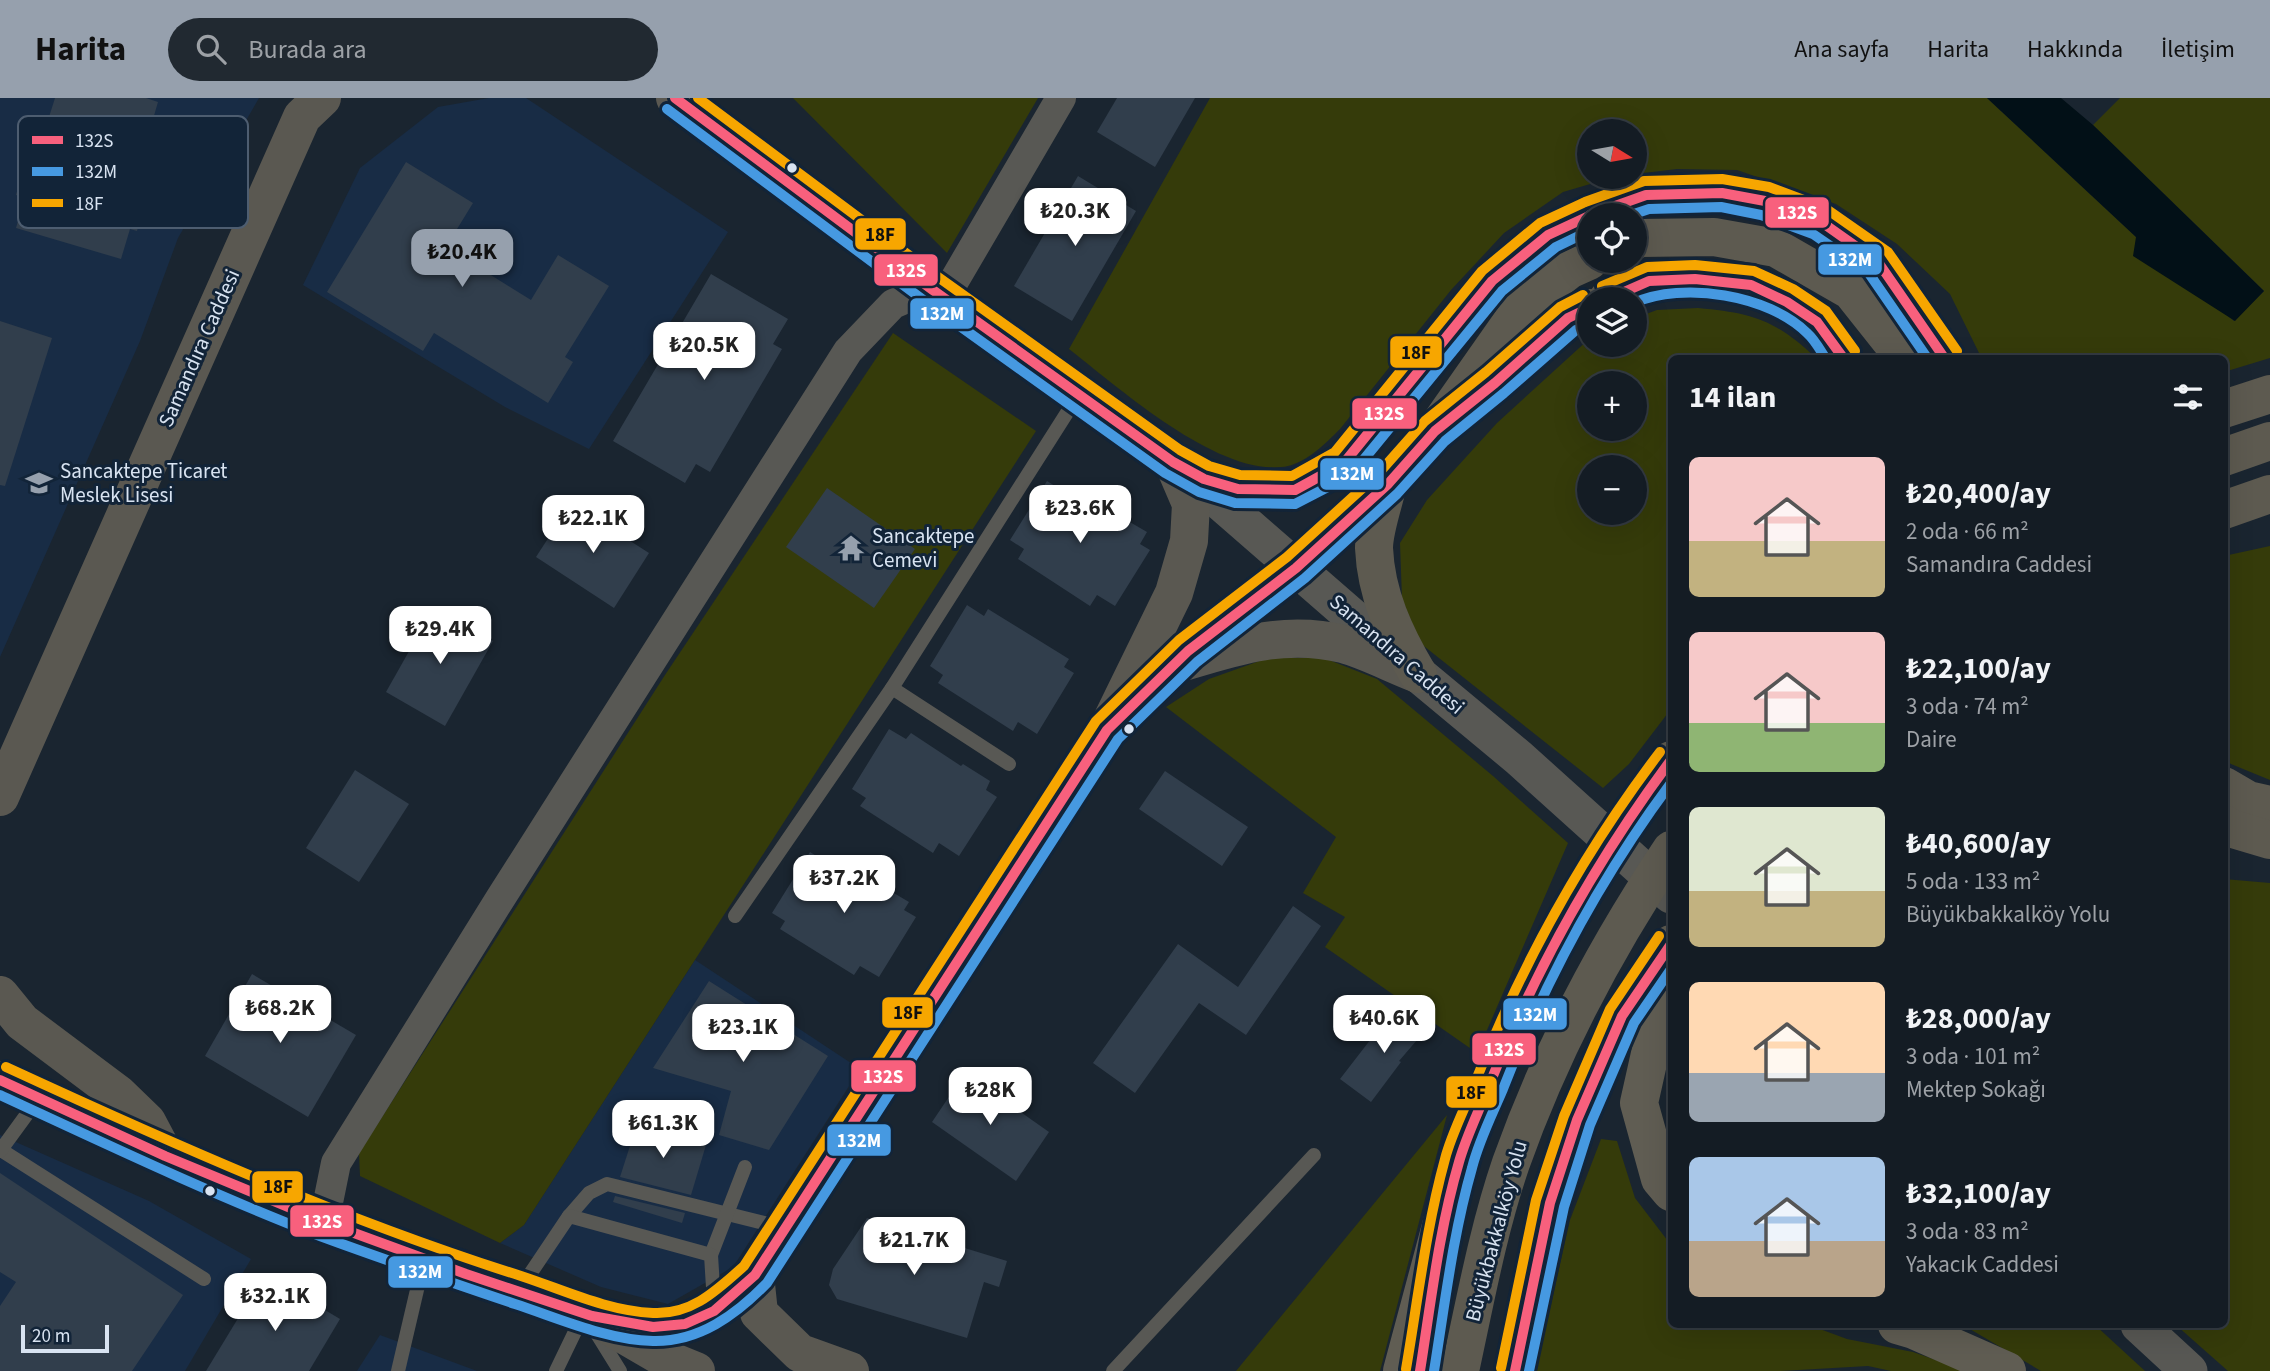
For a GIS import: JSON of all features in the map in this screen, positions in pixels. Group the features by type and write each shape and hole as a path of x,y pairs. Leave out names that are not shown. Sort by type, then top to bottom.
{"highway":[{"path":"1623,203 1646,195 1721,192 1765,201 1820,221 1878,262 1942,355"},
{"path":"1173,462 1205,479 1238,489 1295,490 1344,463 1492,281 1548,235 1577,221"},
{"path":"1647,238 1714,237 1776,248 1852,291 1902,355"},
{"path":"1107,730 1188,651 1296,568 1388,484 1436,430 1522,307 1577,266"},
{"path":"1635,287 1649,281 1695,279 1751,285 1787,302 1817,323 1841,355"},
{"path":"1436,430 1495,383 1568,318 1577,314"},
{"path":"2228,408 2270,394"},
{"path":"2228,455 2259,443 2270,442"},
{"path":"1388,484 1374,546 1384,606 1396,638 1418,674"},
{"path":"2228,509 2270,494"},
{"path":"2228,517 2270,514"},
{"path":"1402,1371 1456,1170 1503,1046 1549,948 1594,867 1632,809 1668,764"},
{"path":"2228,788 2248,800 2270,805"},
{"path":"2228,826 2270,840"},
{"name":"Büyükbakkalköy Yolu","path":"1460,1371 1484,1262 1510,1165 1552,1059 1634,906 1668,855"},
{"path":"1515,1371 1550,1203 1577,1120 1622,1016 1668,948"},
{"path":"1668,973 1639,1103 1660,1178 1668,1188"},
{"path":"1420,1371 1456,1170"},
{"path":"1907,1328 2007,1371"}],"main road":[{"name":"Samandıra Caddesi","path":"0,797 302,117 322,98"},
{"name":"Samandıra Caddesi","path":"675,98 937,293 1173,462"},
{"path":"0,1080 165,1156 324,1222 588,1315 653,1327 685,1324 714,1311 755,1275 1107,730 1174,593 1189,541 1191,504 1173,462"},
{"path":"1174,665 1249,642 1295,638 1343,644 1418,674"},
{"path":"0,995 22,1023 128,1103 147,1122 165,1156"},
{"path":"755,1275 759,1313 800,1353 850,1371"},
{"path":"588,1315 664,1358 696,1371"}],"street":[{"path":"324,1222 336,1163 499,900 848,351 893,304 937,293 1061,98"},
{"name":"Samandıra Caddesi","path":"1173,462 1519,758 1668,892"},
{"path":"2142,1328 2189,1371"}],"lane":[{"path":"735,916 891,688 1078,394"},
{"path":"891,688 1010,764"},
{"path":"38,1098 0,1151 204,1279"},
{"path":"1112,1371 1314,1155"},
{"path":"714,1311 711,1255 745,1167"},
{"path":"519,1290 569,1216 589,1193 607,1184 785,1229"},
{"path":"569,1216 711,1255"},
{"path":"398,1371 425,1259"},
{"path":"556,1371 588,1315"},
{"path":"588,1315 620,1371"}],"shaded area":[{"path":"0,98 259,98 248,117 18,116 18,228 184,228 140,341 0,657"},
{"path":"489,98 526,98 728,232 589,449 505,407 303,285 360,168 438,107"},
{"path":"1987,98 2061,98 2093,125 2264,291 2235,321 2133,256 2136,237"},
{"path":"695,960 860,1069 733,1267 668,1304 601,1287 500,1243 524,1225"},
{"path":"0,1135 149,1201 251,1259 185,1371 0,1371"},
{"path":"380,1335 477,1371 357,1371"}],"green space":[{"path":"793,98 1038,98 947,253"},
{"path":"1210,98 1987,98 2136,237 2234,321 2264,291 2093,125 2120,98 2270,98 2270,358 2228,371 2228,355 1980,355 1950,294 1897,244 1836,204 1737,170 1677,169 1647,173 1647,119 1577,119 1577,188 1563,192 1504,233 1451,290 1340,429 1309,456 1288,466 1262,467 1233,459 1203,445 1143,407 1069,349"},
{"path":"1698,308 1749,316 1776,327 1812,355 1668,355 1668,713 1629,764 1603,788 1420,643 1402,599 1400,543 1427,500 1497,423 1577,350 1577,357 1647,357 1647,314 1657,310"},
{"path":"893,333 1036,431 524,1225 500,1243 360,1176 359,1153 665,675"},
{"path":"2270,546 2270,780 2228,762 2228,555"},
{"path":"1268,658 1324,658 1377,679 1568,843 1477,1053 1325,947 1345,917 1303,893 1336,837 1166,707 1209,679"},
{"path":"2228,879 2270,883 2270,1371 2228,1371 2179,1328 2228,1328"},
{"path":"1447,1115 1380,1371 1236,1371"},
{"path":"1601,1139 1617,1141 1635,1198 1668,1241 1668,1328 1817,1328 1847,1339 1913,1352 1967,1371 1891,1371 1868,1366 1781,1371 1536,1371 1570,1220"},
{"path":"1968,1328 2098,1328 2145,1371 2041,1371"}],"building":[{"path":"55,98 146,98 158,102 154,116 49,116"},
{"path":"1117,98 1195,98 1155,167 1097,132"},
{"path":"406,162 473,203 446,247 531,300 558,255 609,286 565,357 573,362 548,403 434,333 423,351 327,292"},
{"path":"1078,176 1136,211 1072,321 1014,286"},
{"path":"18,221 18,228 138,228 137,231 130,229 121,259 16,228"},
{"path":"711,274 788,319 773,344 782,349 710,472 696,464 685,483 613,441"},
{"path":"0,321 52,338 5,486 0,485"},
{"path":"1047,481 1063,491 1068,486 1147,532 1140,544 1150,550 1115,606 1097,595 1090,606 1018,559 1024,549 1010,540"},
{"name":"Sancaktepe Cemevi","path":"827,488 915,549 874,608 786,547"},
{"path":"571,503 649,553 614,608 536,557"},
{"path":"967,605 984,616 988,609 1069,659 1064,667 1074,673 1037,734 1018,722 1013,731 938,683 943,675 930,666"},
{"path":"434,607 493,641 445,726 386,692"},
{"path":"889,729 906,739 911,733 961,766 963,764 990,781 986,790 997,797 959,856 939,843 933,853 860,806 866,798 852,789"},
{"path":"355,770 409,804 359,882 306,848"},
{"path":"1165,771 1248,827 1222,866 1139,809"},
{"path":"810,852 826,862 831,856 909,902 904,910 916,917 879,977 860,966 854,975 780,929 785,921 772,913"},
{"path":"1293,906 1321,926 1246,1035 1199,1003 1135,1093 1093,1063 1178,944 1238,987"},
{"path":"252,974 356,1035 308,1117 205,1056"},
{"path":"709,981 828,1056 769,1150 719,1135 731,1091 653,1068"},
{"path":"1406,1007 1429,1026 1399,1061 1401,1062 1371,1102 1340,1079 1374,1035 1379,1039"},
{"path":"965,1073 1049,1132 1016,1181 932,1122"},
{"path":"637,1124 706,1145 691,1195 620,1177"},
{"path":"0,1173 183,1295 132,1371 0,1371 0,1306 16,1282 0,1272"},
{"path":"615,1196 685,1213 682,1223 613,1202"},
{"path":"867,1218 1007,1261 999,1287 984,1282 967,1338 837,1299 829,1285 833,1269"},
{"path":"265,1274 340,1319 309,1371 206,1371"}],"transit line":[{"name":"132S","path":"675,98 930,288 1173,462 1204,479 1238,489 1295,490 1344,463 1492,281 1548,235 1577,222"},
{"name":"18F","path":"698,98 938,277 1180,450 1209,466 1240,475 1292,476 1335,452 1482,271 1540,223 1577,206"},
{"name":"132M","path":"667,109 922,299 1165,473 1199,492 1235,503 1295,504 1351,475 1502,291 1556,247 1577,237"},
{"name":"18F","path":"1585,202 1644,181 1722,179 1769,187 1825,208 1888,252 1957,351"},
{"name":"132S","path":"1624,203 1646,195 1722,193 1765,201 1820,221 1878,262 1942,355"},
{"name":"132M","path":"1647,210 1721,207 1761,215 1813,234 1868,272 1925,355"},
{"name":"18F","path":"1602,286 1647,267 1695,265 1754,271 1793,289 1826,311 1855,351"},
{"name":"132S","path":"1635,287 1649,281 1695,279 1751,285 1787,302 1817,322 1841,355"},
{"name":"132M","path":"1647,298 1676,293 1700,293 1748,301 1791,320 1810,336 1823,355"},
{"name":"18F","path":"6,1067 260,1180 455,1254 619,1308 667,1313 692,1305 714,1292 744,1266 1096,721 1179,640 1287,557 1378,474 1425,421 1560,307 1577,298"},
{"name":"132S","path":"0,1080 165,1156 324,1222 592,1316 653,1327 685,1324 714,1311 755,1275 1107,730 1188,651 1296,568 1388,484 1435,431 1495,383 1568,318 1577,314"},
{"name":"132M","path":"0,1095 279,1220 565,1322 636,1340 670,1340 701,1332 743,1306 767,1283 1118,739 1197,662 1305,578 1397,494 1445,441 1577,330"},
{"name":"18F","path":"1406,1369 1433,1211 1455,1129 1514,993 1557,910 1605,829 1660,752"},
{"name":"132S","path":"1420,1371 1446,1214 1459,1162 1472,1125 1526,1001 1569,918 1617,838 1668,764"},
{"name":"132M","path":"1434,1371 1460,1218 1482,1138 1538,1008 1577,930 1621,855 1668,787"},
{"name":"18F","path":"1501,1368 1536,1200 1564,1116 1610,1009 1659,936"},
{"name":"132S","path":"1515,1371 1550,1203 1577,1120 1622,1016 1668,948"},
{"name":"132M","path":"1529,1371 1564,1207 1590,1125 1634,1023 1668,973"}],"place":[{"name":"Sancaktepe Ticaret Meslek Lisesi","path":"39,483"},
{"name":"Sancaktepe Cemevi","path":"851,548"}]}
